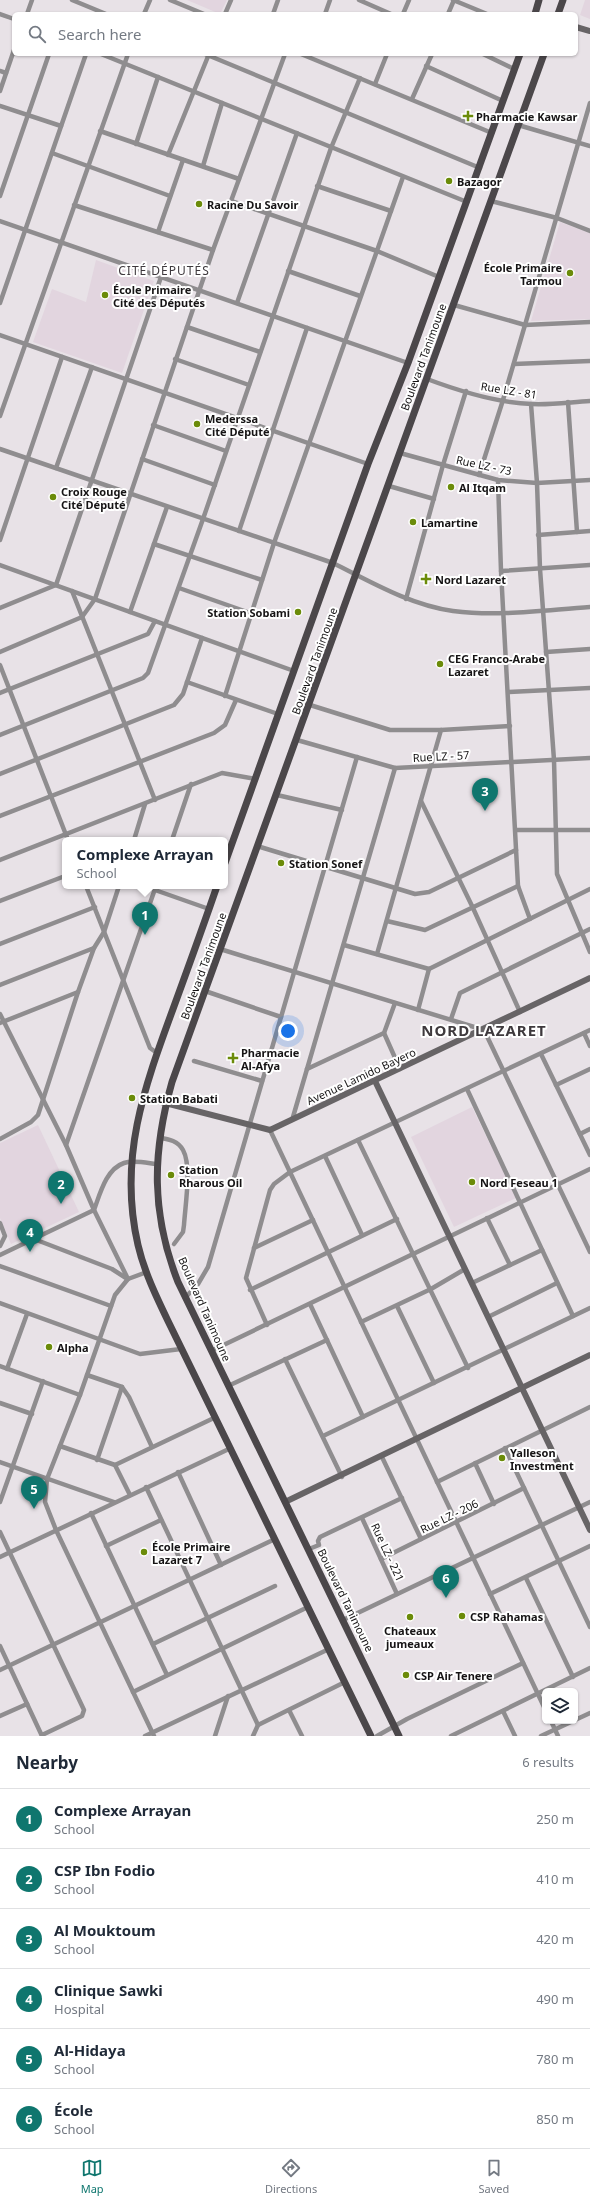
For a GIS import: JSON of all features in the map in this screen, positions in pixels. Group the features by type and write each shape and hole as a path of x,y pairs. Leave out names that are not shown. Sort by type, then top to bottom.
{"main road":[{"path":"536,12 540,0"},
{"path":"559,12 563,0"},
{"name":"Boulevard Tanimoune","path":"228,855 368,464 408,363 480,168 519,56"},
{"name":"Boulevard Tanimoune","path":"399,1736 185,1298 173,1268 162,1233 156,1192 156,1164 166,1104 205,991 357,575 543,56"},
{"name":"Boulevard Tanimoune","path":"216,889 142,1097 135,1129 132,1162 133,1209 138,1244 144,1273 371,1736"}],"street":[{"path":"28,12 32,0"},
{"path":"72,0 101,12"},
{"path":"145,12 150,0"},
{"path":"170,0 199,12"},
{"path":"226,12 231,0"},
{"path":"273,12 278,0"},
{"path":"326,12 330,0"},
{"path":"359,0 386,12"},
{"path":"404,12 409,0"},
{"path":"449,12 454,0 481,12"},
{"path":"0,14 12,18"},
{"path":"578,28 590,31"},
{"path":"0,91 12,56"},
{"path":"0,196 48,56"},
{"path":"0,303 85,56"},
{"path":"106,56 467,202"},
{"path":"0,416 127,56"},
{"path":"168,155 207,56"},
{"path":"213,56 480,168"},
{"path":"0,652 82,617 95,599 199,290 238,179 284,56"},
{"path":"310,56 492,133"},
{"path":"375,84 386,56"},
{"path":"412,99 431,56"},
{"path":"487,56 514,69"},
{"path":"426,66 503,101"},
{"path":"0,71 6,73"},
{"path":"136,144 158,77"},
{"path":"0,735 142,678 148,673 215,485 317,186 344,112 360,78"},
{"path":"203,166 222,103"},
{"path":"479,474 514,364 557,218 577,143 590,103"},
{"path":"0,106 61,126"},
{"path":"518,125 590,146"},
{"path":"100,131 238,179"},
{"path":"237,303 297,133"},
{"path":"52,153 170,196"},
{"path":"158,232 183,160"},
{"path":"224,696 274,543 403,177"},
{"path":"317,186 391,211"},
{"path":"231,201 377,251 439,277"},
{"path":"491,201 557,218 590,231"},
{"path":"74,204 213,250"},
{"path":"0,220 408,363"},
{"path":"288,271 360,296"},
{"path":"0,608 56,585 161,277"},
{"path":"454,306 525,325 590,322"},
{"path":"187,327 260,352"},
{"path":"239,531 308,328"},
{"path":"0,335 368,464"},
{"path":"0,540 62,357"},
{"path":"176,359 249,384"},
{"path":"514,364 590,361"},
{"path":"56,468 92,367"},
{"name":"Rue LZ - 81","path":"427,379 466,392 503,400 532,404 590,401"},
{"path":"406,599 443,465 466,392"},
{"path":"568,402 577,532"},
{"path":"532,404 542,610 554,760 556,874 566,901 590,952"},
{"path":"153,425 226,451"},
{"path":"0,449 332,563 357,575 370,584 406,599 452,611 505,614 590,607"},
{"name":"Rue LZ - 73","path":"400,453 498,480 537,483 590,480"},
{"path":"142,459 215,485"},
{"path":"498,480 501,571 505,614 518,886 530,919"},
{"path":"389,486 434,499"},
{"path":"130,612 167,507"},
{"path":"538,535 590,531"},
{"path":"154,544 262,580"},
{"path":"0,565 294,671"},
{"path":"501,571 590,565"},
{"path":"179,588 250,613"},
{"path":"72,591 155,800"},
{"path":"0,693 148,634 155,621"},
{"path":"0,774 174,705 183,694 202,638"},
{"path":"546,652 590,649"},
{"path":"0,665 67,837"},
{"path":"187,682 278,714"},
{"path":"509,692 590,688"},
{"path":"0,816 220,730 225,725 236,700"},
{"path":"310,704 384,730 441,730 510,726"},
{"path":"377,954 395,887 432,766 441,730"},
{"name":"Rue LZ - 57","path":"297,740 395,768 590,758"},
{"path":"185,1298 198,1284 208,1267 357,757"},
{"path":"590,758 590,764"},
{"path":"293,1118 395,768"},
{"path":"0,860 66,833 226,772 256,779"},
{"path":"173,837 192,784"},
{"path":"277,795 342,810"},
{"path":"421,802 458,876 520,1012"},
{"path":"135,837 145,804"},
{"path":"516,830 590,830"},
{"path":"258,846 415,894 423,894 458,876 516,850"},
{"path":"0,901 62,877"},
{"path":"387,921 425,930 518,886"},
{"path":"87,889 150,1048 157,1053"},
{"path":"0,1138 35,1119 78,992 94,948 104,932 118,889"},
{"path":"66,1146 156,889"},
{"path":"159,889 209,909"},
{"path":"344,945 429,969 590,889"},
{"path":"0,944 94,907"},
{"path":"451,1019 460,993 590,929"},
{"path":"0,985 94,948"},
{"path":"220,949 332,985 484,1030 590,1252"},
{"path":"418,1010 429,969"},
{"name":"Avenue Lamido Bayero","path":"270,1130 484,1030 590,978"},
{"path":"205,991 281,1017"},
{"path":"2,1023 78,992"},
{"path":"395,1003 384,1033 400,1069"},
{"path":"0,1014 2,1023 66,1146 94,1210 130,1278"},
{"path":"266,1324 246,1278 270,1190 274,1184 290,1172 590,1030"},
{"path":"307,1069 384,1033"},
{"path":"584,1033 590,1046"},
{"path":"541,1054 590,1155"},
{"path":"194,1061 262,1081"},
{"path":"556,1085 590,1069"},
{"path":"375,1081 590,1530"},
{"path":"467,1089 573,1316"},
{"path":"142,1097 270,1130 542,1703"},
{"path":"580,1134 590,1129"},
{"path":"160,1138 171,1139 181,1146 186,1160 183,1232 174,1244"},
{"path":"358,1140 468,1368"},
{"path":"325,1156 362,1235"},
{"path":"0,1255 94,1210 108,1177 122,1164 132,1162 156,1164"},
{"path":"211,1351 345,1288 449,1236 590,1169"},
{"path":"487,1218 510,1265"},
{"path":"250,1290 397,1219"},
{"path":"254,1248 313,1220"},
{"path":"0,1223 5,1236 0,1246"},
{"path":"34,1238 112,1269 130,1278"},
{"path":"472,1284 542,1250"},
{"path":"0,1266 111,1306"},
{"path":"361,1322 431,1289 465,1269"},
{"path":"144,1273 130,1278 117,1290 80,1395 47,1479 45,1502 56,1530 153,1734"},
{"path":"488,1317 557,1283"},
{"path":"0,1303 99,1341 140,1354 182,1349"},
{"path":"310,1304 363,1417"},
{"path":"397,1306 434,1383"},
{"path":"323,1436 468,1368 503,1349 590,1308"},
{"path":"7,1369 27,1314"},
{"path":"228,1386 326,1340"},
{"path":"285,1502 342,1477 590,1355"},
{"path":"285,1358 342,1477"},
{"path":"0,1366 43,1380 80,1395"},
{"path":"87,1375 122,1387 129,1397 152,1447"},
{"path":"0,1502 43,1380"},
{"path":"97,1460 122,1387"},
{"path":"0,1403 32,1414"},
{"path":"437,1482 590,1407"},
{"path":"60,1446 115,1465 216,1418"},
{"path":"0,1557 231,1448"},
{"path":"505,1448 590,1627"},
{"path":"382,1457 421,1539"},
{"path":"0,1462 114,1502"},
{"path":"475,1463 494,1504"},
{"path":"115,1465 130,1495"},
{"path":"178,1472 221,1565"},
{"path":"146,1487 258,1725 254,1736"},
{"name":"Rue LZ - 206","path":"381,1558 524,1488"},
{"path":"308,1549 319,1545 318,1541 320,1537 402,1498"},
{"path":"343,1620 590,1502"},
{"path":"91,1513 168,1675"},
{"name":"Rue LZ - 221","path":"362,1518 397,1594"},
{"path":"106,1546 161,1520"},
{"path":"0,1532 84,1710 84,1714 42,1736 0,1646"},
{"path":"0,1670 275,1539"},
{"path":"490,1594 560,1562 590,1546"},
{"path":"526,1578 573,1677"},
{"path":"153,1644 275,1586"},
{"path":"133,1692 223,1650 308,1607"},
{"path":"144,1736 153,1734 228,1696 329,1649"},
{"path":"377,1736 394,1726 523,1663"},
{"path":"451,1736 590,1668"},
{"path":"258,1725 345,1682"},
{"path":"215,1736 228,1696"},
{"path":"0,1716 27,1704"},
{"path":"290,1710 302,1736"},
{"path":"503,1711 515,1736"},
{"path":"578,1719 590,1713"},
{"path":"552,1724 558,1736"},
{"path":"542,1736 568,1724"}],"shaded area":[{"path":"187,0 227,0 221,12 215,12"},
{"path":"585,0 590,0 590,19 580,15"},
{"path":"560,222 590,233 590,319 531,321"},
{"path":"96,260 154,281 122,373 33,342 52,289 86,302"},
{"path":"472,1107 516,1198 454,1227 411,1137"},
{"path":"38,1125 79,1212 11,1244 0,1218 0,1143"}],"place":[{"name":"Pharmacie Kawsar","path":"468,116"},
{"name":"Bazagor","path":"449,181"},
{"name":"Racine Du Savoir","path":"199,204"},
{"name":"École Primaire Tarmou","path":"570,273"},
{"name":"École Primaire Cité des Députés","path":"105,295"},
{"name":"Mederssa Cité Député","path":"197,424"},
{"name":"Al Itqam","path":"451,487"},
{"name":"Croix Rouge Cité Député","path":"53,497"},
{"name":"Lamartine","path":"413,522"},
{"name":"Nord Lazaret","path":"426,579"},
{"name":"Station Sobami","path":"298,612"},
{"name":"CEG Franco-Arabe Lazaret","path":"440,664"},
{"name":"Al Mouktoum","path":"485,811"},
{"name":"Station Sonef","path":"281,863"},
{"name":"Complexe Arrayan","path":"145,935"},
{"name":"Pharmacie Al-Afya","path":"233,1058"},
{"name":"Station Babati","path":"132,1098"},
{"name":"Station Rharous Oil","path":"171,1175"},
{"name":"Nord Feseau 1","path":"472,1182"},
{"name":"CSP Ibn Fodio","path":"61,1204"},
{"name":"Clinique Sawki","path":"30,1252"},
{"name":"Alpha","path":"49,1347"},
{"name":"Yalleson Investment","path":"502,1458"},
{"name":"Al-Hidaya","path":"34,1509"},
{"name":"École Primaire Lazaret 7","path":"144,1552"},
{"name":"École","path":"446,1598"},
{"name":"CSP Rahamas","path":"462,1616"},
{"name":"Chateaux jumeaux","path":"410,1617"},
{"name":"CSP Air Tenere","path":"406,1675"}],"district":[{"name":"CITÉ DÉPUTÉS","path":"164,270"},
{"name":"NORD LAZARET","path":"484,1030"}]}
